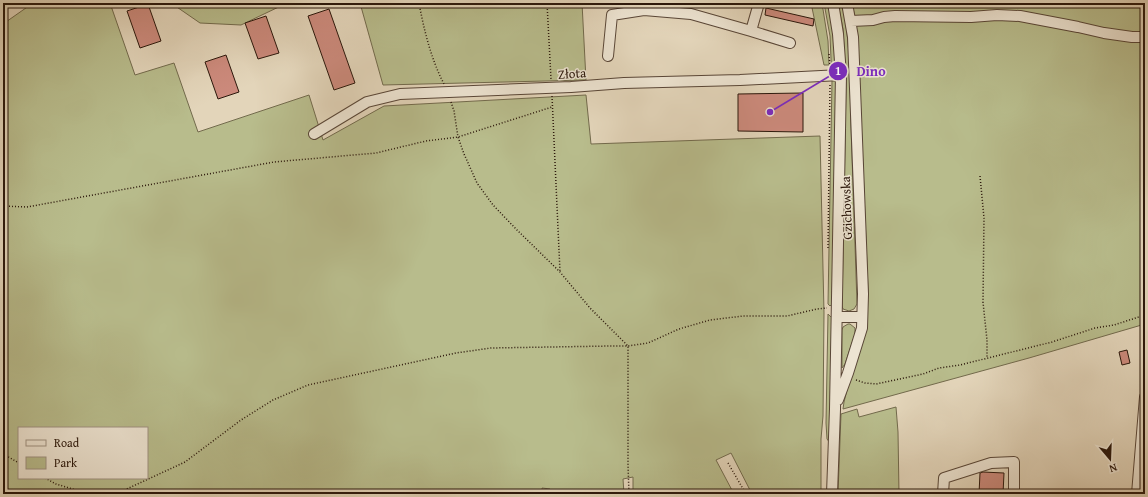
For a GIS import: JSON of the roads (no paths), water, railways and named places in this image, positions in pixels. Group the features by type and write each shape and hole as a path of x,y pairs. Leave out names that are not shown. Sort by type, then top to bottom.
{"street":[{"path":"751,31 759,3"},
{"name":"Gzichowska","path":"832,494 841,75 838,34 833,3"},
{"name":"Gzichowska","path":"835,409 847,377 862,328 863,294 853,45 851,21 847,3"},
{"path":"608,56 612,14 644,10 691,14 790,43"},
{"path":"851,21 873,20 895,16 1020,16 1104,33 1132,37 1145,37"},
{"name":"Złota","path":"314,134 367,102 400,94 551,88 624,82 740,80 841,75"},
{"path":"837,313 862,317"},
{"path":"1137,494 1145,396"},
{"path":"943,494 944,478 991,463 1014,462 1014,494"}],"place":[{"name":"Dino","path":"770,112"}]}
